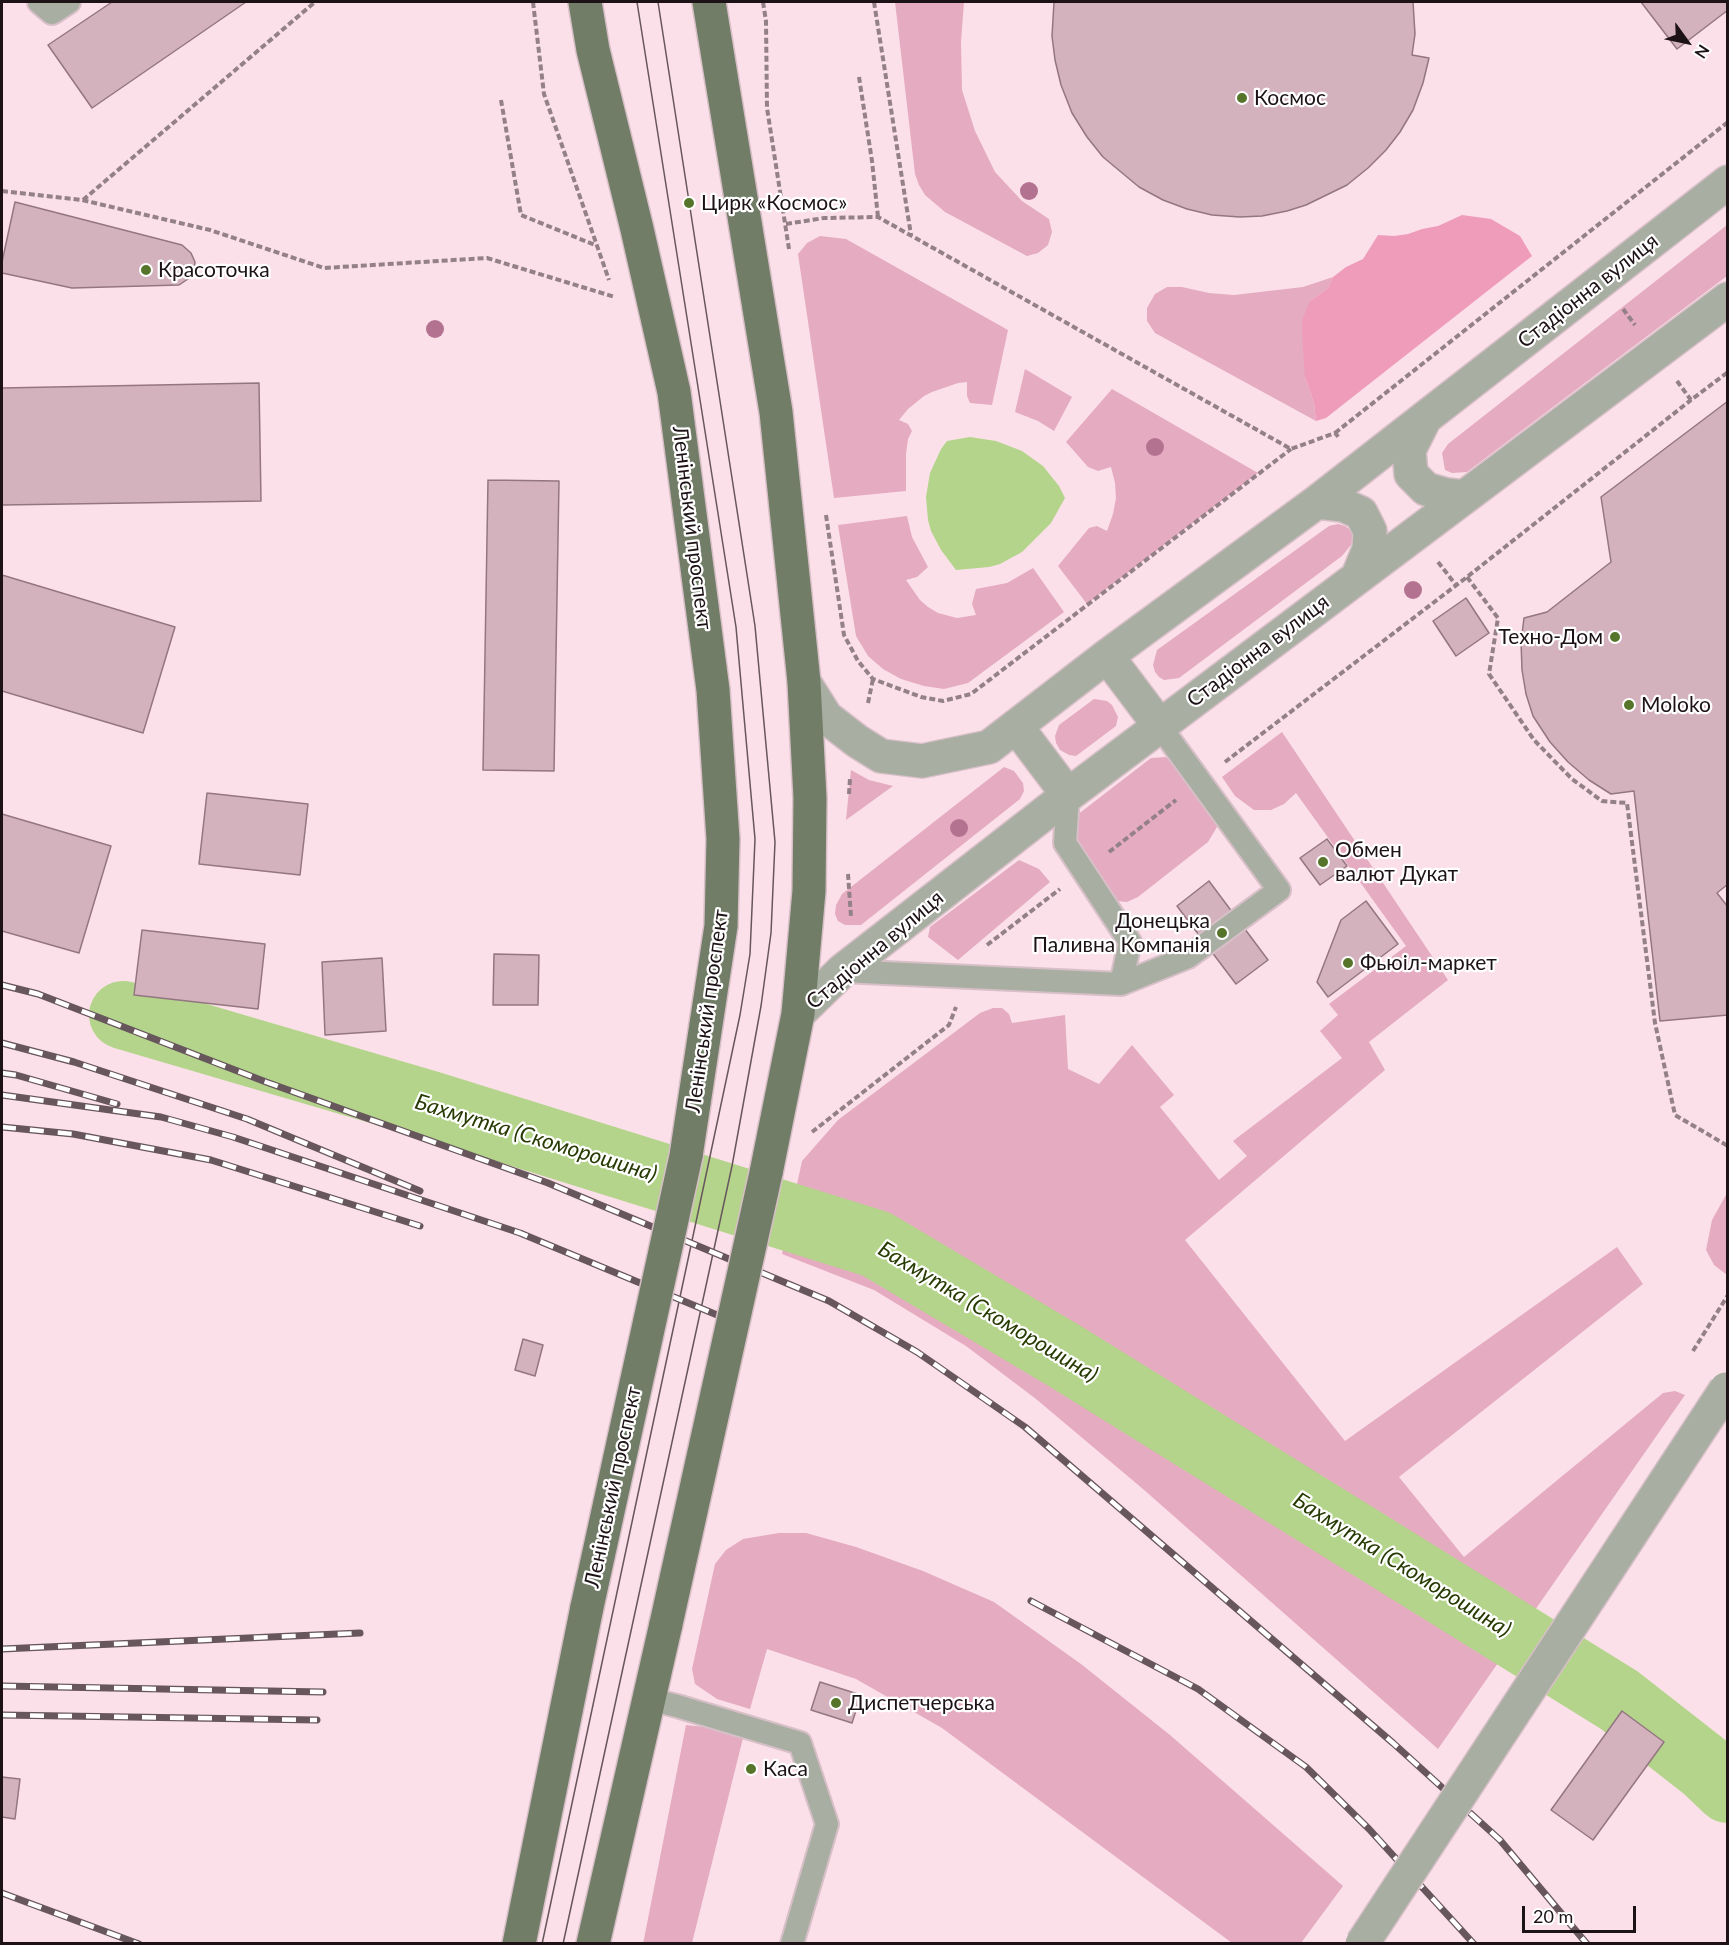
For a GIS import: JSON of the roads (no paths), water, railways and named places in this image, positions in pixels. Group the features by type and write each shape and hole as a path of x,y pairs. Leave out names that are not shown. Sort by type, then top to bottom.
{"main road":[{"name":"Ленінський проспект","path":"519,1944 587,1607 686,1156 722,926 723,838 713,690 674,392 593,50 585,2"},
{"path":"593,1944 766,1173 798,1014 809,891 810,798 804,682 776,412 709,2"}],"street":[{"name":"Стадіонна вулиця","path":"804,682 826,717 881,756 922,761 989,747 1107,656 1317,502 1728,182"},
{"name":"Стадіонна вулиця","path":"798,1014 842,971 1159,725 1728,299"},
{"path":"1424,420 1409,450 1411,474 1426,489 1464,497"},
{"path":"1317,502 1342,505 1361,513 1370,531 1369,549 1358,576"},
{"path":"1107,656 1159,725"},
{"path":"1016,726 1068,795"},
{"path":"1362,1944 1727,1388"}],"lane":[{"path":"39,2 52,13 69,2"},
{"path":"842,971 1121,984 1188,957 1279,890 1159,725"},
{"path":"1068,795 1065,843 1130,942 1121,984"},
{"path":"649,1699 800,1743 827,1824 792,1944"}],"waterway":[{"name":"Бахмутка (Скоморошина)","path":"123,1015 430,1105 876,1244 1068,1358 1619,1700 1706,1768 1728,1789"}],"tram line":[{"path":"542,1944 740,1015 750,954 755,839 736,627 637,2"},
{"path":"563,1944 732,1166 761,1006 771,933 775,842 755,626 658,2"}],"railway":[{"path":"2,985 38,994 266,1082 548,1183 829,1301 917,1352 1025,1427 1393,1743 1500,1840 1587,1944"},
{"path":"2,1043 74,1062 247,1119 420,1191"},
{"path":"2,1073 117,1104"},
{"path":"2,1095 161,1117 233,1137 520,1233 722,1317"},
{"path":"2,1127 73,1134 211,1160 420,1226"},
{"path":"1031,1601 1198,1689 1306,1767 1369,1829 1474,1944"},
{"path":"2,1649 360,1633"},
{"path":"2,1686 323,1692"},
{"path":"2,1715 317,1720"},
{"path":"2,1893 139,1944"}],"place":[{"name":"Космос","path":"1242,98"},
{"name":"Цирк «Космос»","path":"689,203"},
{"name":"Красоточка","path":"146,270"},
{"name":"Техно-Дом","path":"1615,637"},
{"name":"Moloko","path":"1629,705"},
{"name":"Обмен валют Дукат","path":"1323,862"},
{"name":"Донецька Паливна Компанія","path":"1222,933"},
{"name":"Фьюіл-маркет","path":"1348,963"},
{"name":"Диспетчерська","path":"836,1703"},
{"name":"Каса","path":"751,1769"}]}
